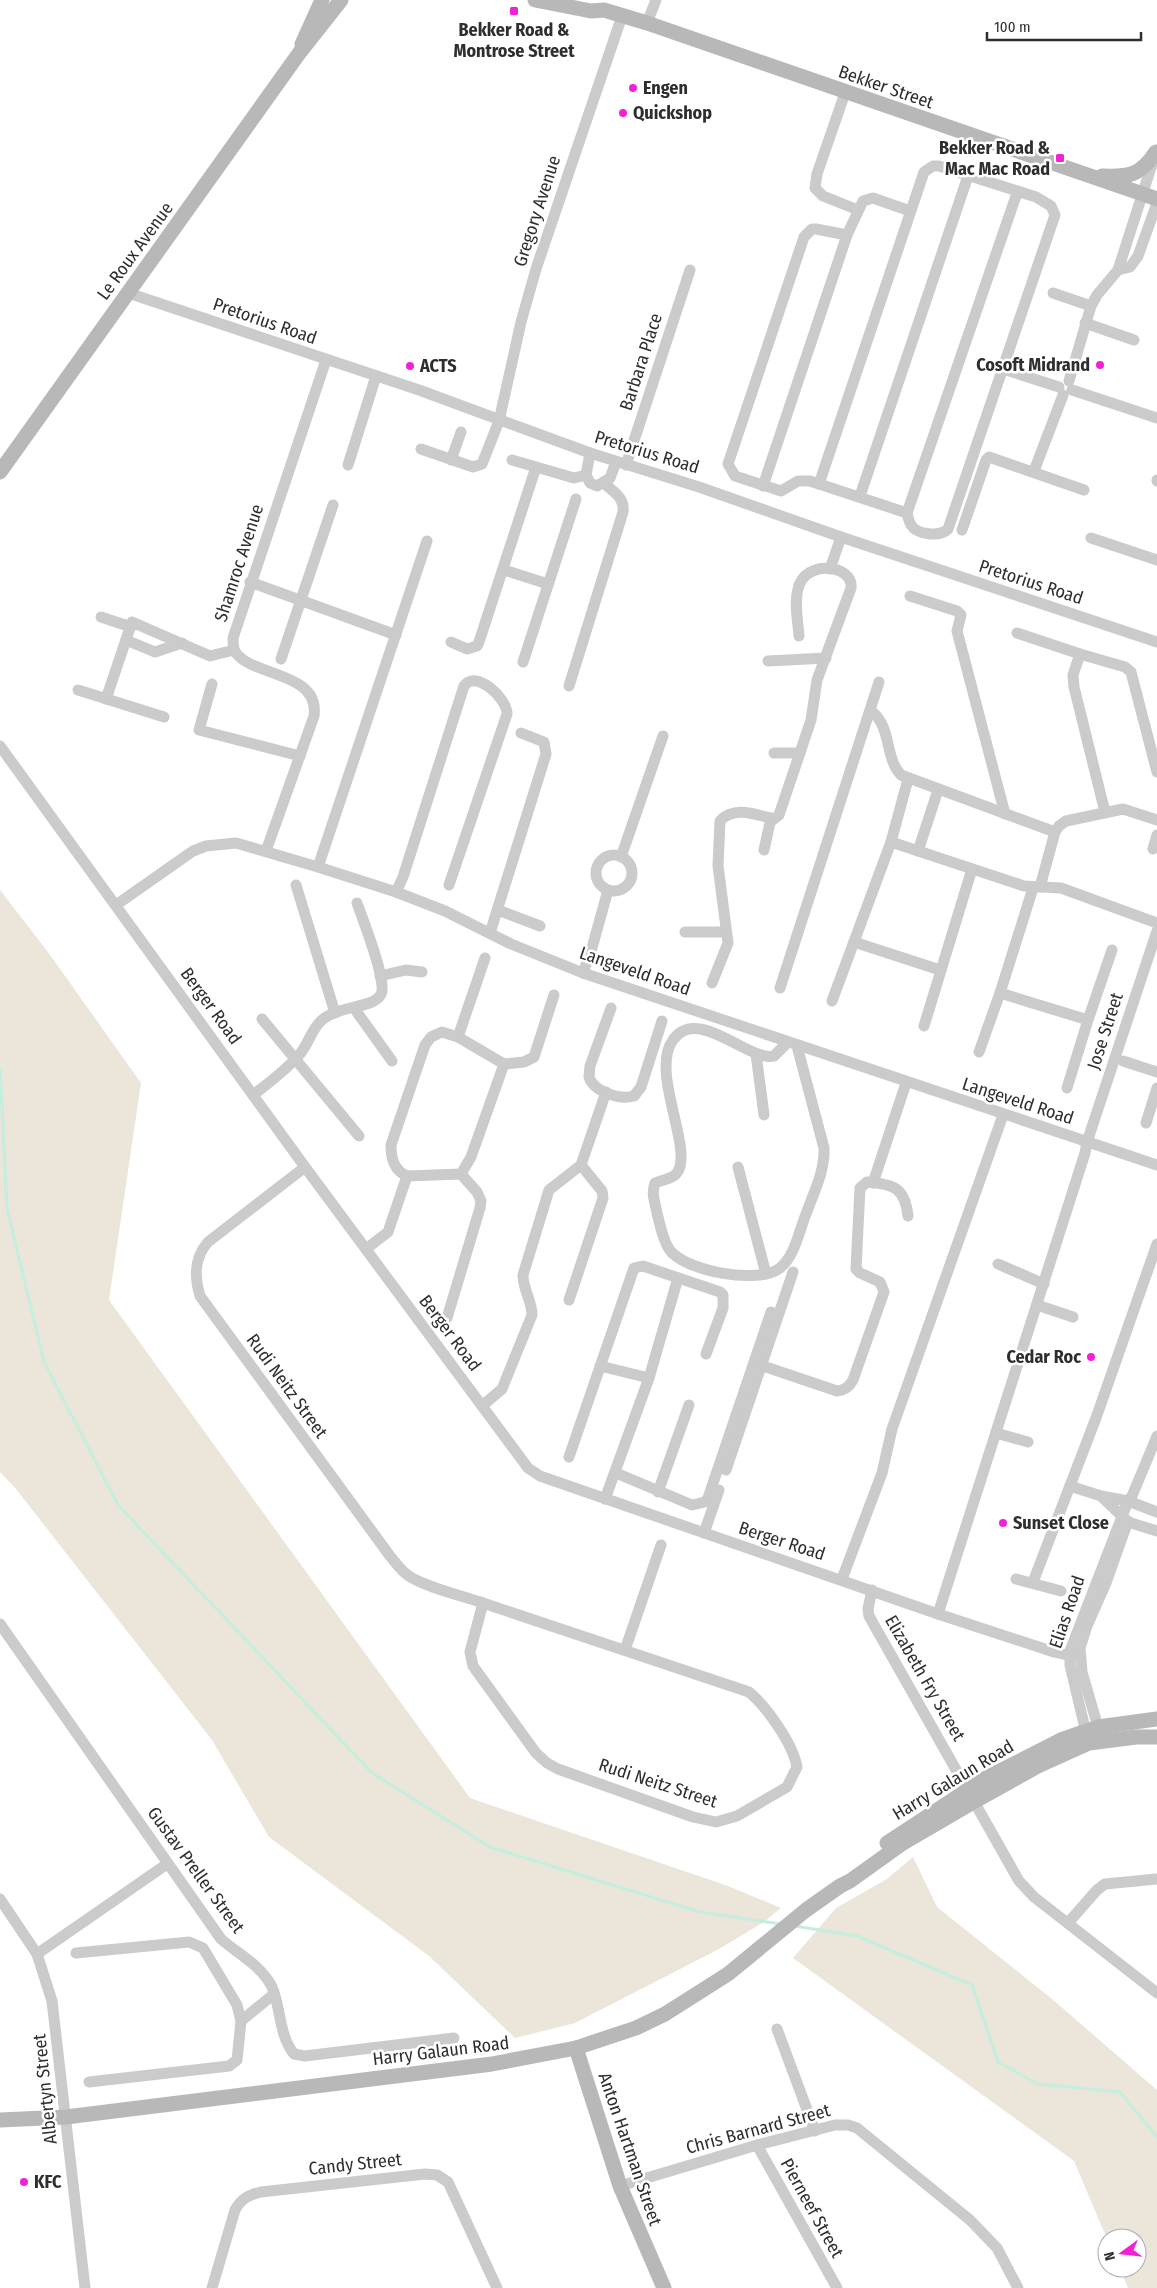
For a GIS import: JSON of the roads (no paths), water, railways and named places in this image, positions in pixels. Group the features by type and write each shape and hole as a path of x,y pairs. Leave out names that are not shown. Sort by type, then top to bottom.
{"main road":[{"name":"Le Roux Avenue","path":"300,52 304,38 322,0"},
{"name":"Le Roux Avenue","path":"0,472 300,52 341,0"},
{"name":"Bekker Street","path":"535,0 591,11 604,10"},
{"name":"Bekker Street","path":"588,0 604,10 1157,201"},
{"path":"1086,175 1120,177 1133,175 1148,165 1156,151"},
{"name":"Harry Galaun Road","path":"0,2120 66,2117 492,2064 576,2048 636,2028 665,2014 728,1974 806,1910 840,1886 847,1875 897,1835 972,1795 1038,1766 1094,1736 1157,1719"},
{"name":"Harry Galaun Road","path":"1094,1736 1157,1737"},
{"name":"Anton Hartman Street","path":"576,2048 620,2186 664,2288"}],"street":[{"path":"647,24 656,0"},
{"name":"Gregory Avenue","path":"421,449 473,468 482,464 498,421 521,322 536,269 622,16"},
{"path":"845,93 816,174 815,188 823,196 858,210"},
{"path":"1034,471 1066,388 1091,306 1096,295 1118,270 1156,151"},
{"path":"819,484 922,175 929,168 939,166 1043,200 1052,206 1055,214 1040,252 1004,369 948,529 934,535 915,529 910,525 907,513 1017,192"},
{"path":"860,496 968,176"},
{"path":"763,486 847,235 858,210 863,201 873,198 910,211"},
{"path":"1118,270 1130,267 1138,256 1157,201"},
{"path":"847,235 812,229 804,237 729,455 728,464 733,475 781,491 798,481 819,484 907,513"},
{"name":"Barbara Place","path":"604,482 610,478 621,464 690,270"},
{"name":"Pretorius Road","path":"128,293 419,390 498,421 621,464 699,487 841,537 1157,642"},
{"path":"1053,293 1091,306"},
{"path":"1085,323 1134,340"},
{"name":"Shamroc Avenue","path":"266,851 314,716 315,702 312,695 296,683 242,658 234,650 233,638 250,582 326,360"},
{"path":"1004,369 1157,418"},
{"path":"348,465 376,376"},
{"path":"451,460 461,432"},
{"path":"570,686 623,512 620,496 604,482 597,486 590,484 586,475 590,453"},
{"path":"962,530 988,458 995,458 1034,471 1084,490"},
{"path":"512,460 574,478 586,475"},
{"path":"451,642 466,649 477,646 504,570 536,467"},
{"path":"523,662 576,499"},
{"path":"281,659 332,505"},
{"path":"830,569 841,537"},
{"path":"1091,538 1157,560"},
{"path":"318,867 427,540"},
{"path":"712,983 727,948 718,866 720,821 725,815 742,812 771,818 776,818 779,815 811,720 818,680 852,584 847,574 820,568 808,572 800,583 797,596 799,636"},
{"path":"504,570 548,584"},
{"path":"250,582 396,635"},
{"path":"910,596 958,611 961,615 957,631 1005,814"},
{"path":"101,617 132,625 182,643 210,656 234,650"},
{"path":"106,699 132,625"},
{"path":"1017,632 1080,654 1125,667 1131,672 1157,772"},
{"path":"126,640 155,652 182,643"},
{"path":"1080,654 1074,676 1074,687 1106,812"},
{"path":"768,661 826,658"},
{"path":"396,892 406,868 464,686 470,681 475,680 495,692 507,706 507,714 449,886"},
{"path":"780,988 879,682"},
{"path":"212,684 199,730 300,756"},
{"path":"78,690 164,718"},
{"path":"871,711 882,721 896,770 908,779 1055,832"},
{"path":"490,933 546,754 544,742 521,733"},
{"path":"621,857 663,736"},
{"name":"Berger Road","path":"0,746 305,1167 528,1468 540,1476 605,1499 842,1579 938,1614 1075,1657"},
{"path":"774,753 800,753"},
{"path":"832,1001 891,842 908,779"},
{"path":"918,851 938,790"},
{"path":"979,1052 1055,832 1059,826 1066,822 1123,809 1157,820"},
{"path":"764,850 771,818"},
{"path":"1153,849 1157,835"},
{"path":"891,842 1037,888 1061,888 1157,923"},
{"name":"Langeveld Road","path":"116,905 193,851 206,846 236,843 396,892 583,973 1157,1166"},
{"path":"610,856 621,857 626,860 632,871 629,883 620,890 608,890 603,887 597,878 597,867 600,862 610,856"},
{"path":"924,1026 972,869"},
{"path":"296,885 335,1013"},
{"path":"583,973 608,890"},
{"path":"253,1095 269,1084 295,1059 304,1048 314,1028 322,1020 335,1013 379,998 382,993 380,976 358,903"},
{"path":"498,910 540,926"},
{"name":"Jose Street","path":"938,1614 1044,1284 1087,1142 1157,931"},
{"path":"686,932 726,932"},
{"path":"854,942 940,970"},
{"path":"1067,1088 1112,950"},
{"path":"458,1037 485,958"},
{"path":"380,976 406,970 422,972"},
{"path":"1000,993 1088,1020"},
{"path":"461,1174 407,1176 401,1173 394,1163 391,1145 425,1045 431,1037 442,1032 458,1037 504,1064 524,1062 534,1057 554,995"},
{"path":"354,1008 392,1061"},
{"path":"611,1008 588,1074 591,1082 606,1092 626,1098 638,1093 662,1020"},
{"path":"262,1019 359,1136"},
{"path":"685,1031 705,1031 732,1040 765,1057 774,1056 793,1044 824,1148 824,1157 819,1178 791,1252 780,1268 766,1274 722,1274 678,1257 670,1250 664,1237 653,1198 655,1183 674,1176 681,1165 679,1137 668,1086 667,1061 669,1046 673,1039 685,1031"},
{"path":"756,1054 764,1115"},
{"path":"1124,1061 1157,1072"},
{"path":"461,1174 471,1157 504,1064"},
{"path":"873,1183 906,1083"},
{"path":"1146,1123 1157,1088"},
{"path":"482,1406 502,1389 530,1320 532,1308 523,1285 523,1275 549,1190 581,1165 606,1092"},
{"path":"842,1579 879,1481 892,1429 1003,1115"},
{"path":"569,1300 603,1198 602,1191 581,1165"},
{"name":"Rudi Neitz Street","path":"305,1167 208,1242 202,1249 197,1263 195,1280 200,1296 390,1556 407,1575 419,1581 749,1692 773,1720 794,1756 796,1768 787,1787 737,1816 716,1822 693,1816 558,1769 547,1763 523,1738 473,1666 470,1652 483,1603"},
{"path":"738,1167 766,1274"},
{"path":"447,1318 481,1201 477,1192 461,1174"},
{"path":"366,1249 388,1232 407,1176"},
{"path":"763,1366 837,1391 843,1390 853,1380 884,1292 880,1282 860,1273 856,1265 860,1188 864,1183 873,1183 902,1192 906,1200 908,1216"},
{"path":"1033,1582 1070,1486 1157,1244"},
{"path":"998,1264 1044,1284"},
{"path":"569,1457 634,1268 642,1266 712,1288 723,1295 723,1308 706,1354"},
{"path":"704,1533 763,1366 793,1272"},
{"path":"605,1499 616,1474 649,1378 678,1278"},
{"path":"1037,1305 1073,1317"},
{"path":"616,1474 692,1505 701,1504 708,1498 771,1312"},
{"path":"600,1366 649,1378"},
{"path":"658,1492 689,1405"},
{"path":"996,1433 1028,1442"},
{"name":"Elias Road","path":"1094,1736 1075,1657 1073,1640 1157,1436"},
{"path":"1070,1486 1101,1496 1131,1500 1157,1512"},
{"path":"1101,1496 1124,1519 1157,1531"},
{"path":"625,1650 661,1545"},
{"path":"1016,1579 1061,1591"},
{"name":"Elizabeth Fry Street","path":"872,1590 868,1609 869,1616 1019,1881 1034,1897 1157,1993"},
{"name":"Gustav Preller Street","path":"0,1624 221,1939 259,1970 274,1994 287,2043 294,2054 299,2056 454,2038"},
{"path":"37,1954 167,1864"},
{"path":"1068,1923 1097,1890 1105,1884 1157,1879"},
{"name":"Albertyn Street","path":"0,1899 37,1954 52,2001 87,2287"},
{"path":"76,1953 189,1942 197,1944 203,1948 234,1997 241,2021 237,2060 228,2066 89,2082"},
{"path":"241,2021 274,1994"},
{"path":"777,2028 815,2131"},
{"name":"Chris Barnard Street","path":"620,2186 757,2145 842,2124 857,2128 970,2220 997,2248 1018,2288"},
{"name":"Pierneef Street","path":"757,2145 837,2288"},
{"name":"Candy Street","path":"212,2288 235,2210 239,2202 249,2195 260,2192 425,2174 437,2174 448,2182 497,2288"}],"waterway":[{"path":"0,1069 7,1208 44,1362 118,1505 372,1773 490,1847 700,1912 781,1924"},
{"path":"795,1926 857,1936 972,1985 998,2062 1038,2084 1120,2092 1157,2137"}],"place":[{"name":"Bekker Road & Montrose Street","path":"514,11"},
{"name":"Engen","path":"633,88"},
{"name":"Quickshop","path":"623,113"},
{"name":"Bekker Road & Mac Mac Road","path":"1060,158"},
{"name":"Cosoft Midrand","path":"1100,365"},
{"name":"ACTS","path":"410,366"},
{"name":"Cedar Roc","path":"1091,1357"},
{"name":"Sunset Close","path":"1003,1523"},
{"name":"KFC","path":"24,2182"}]}
